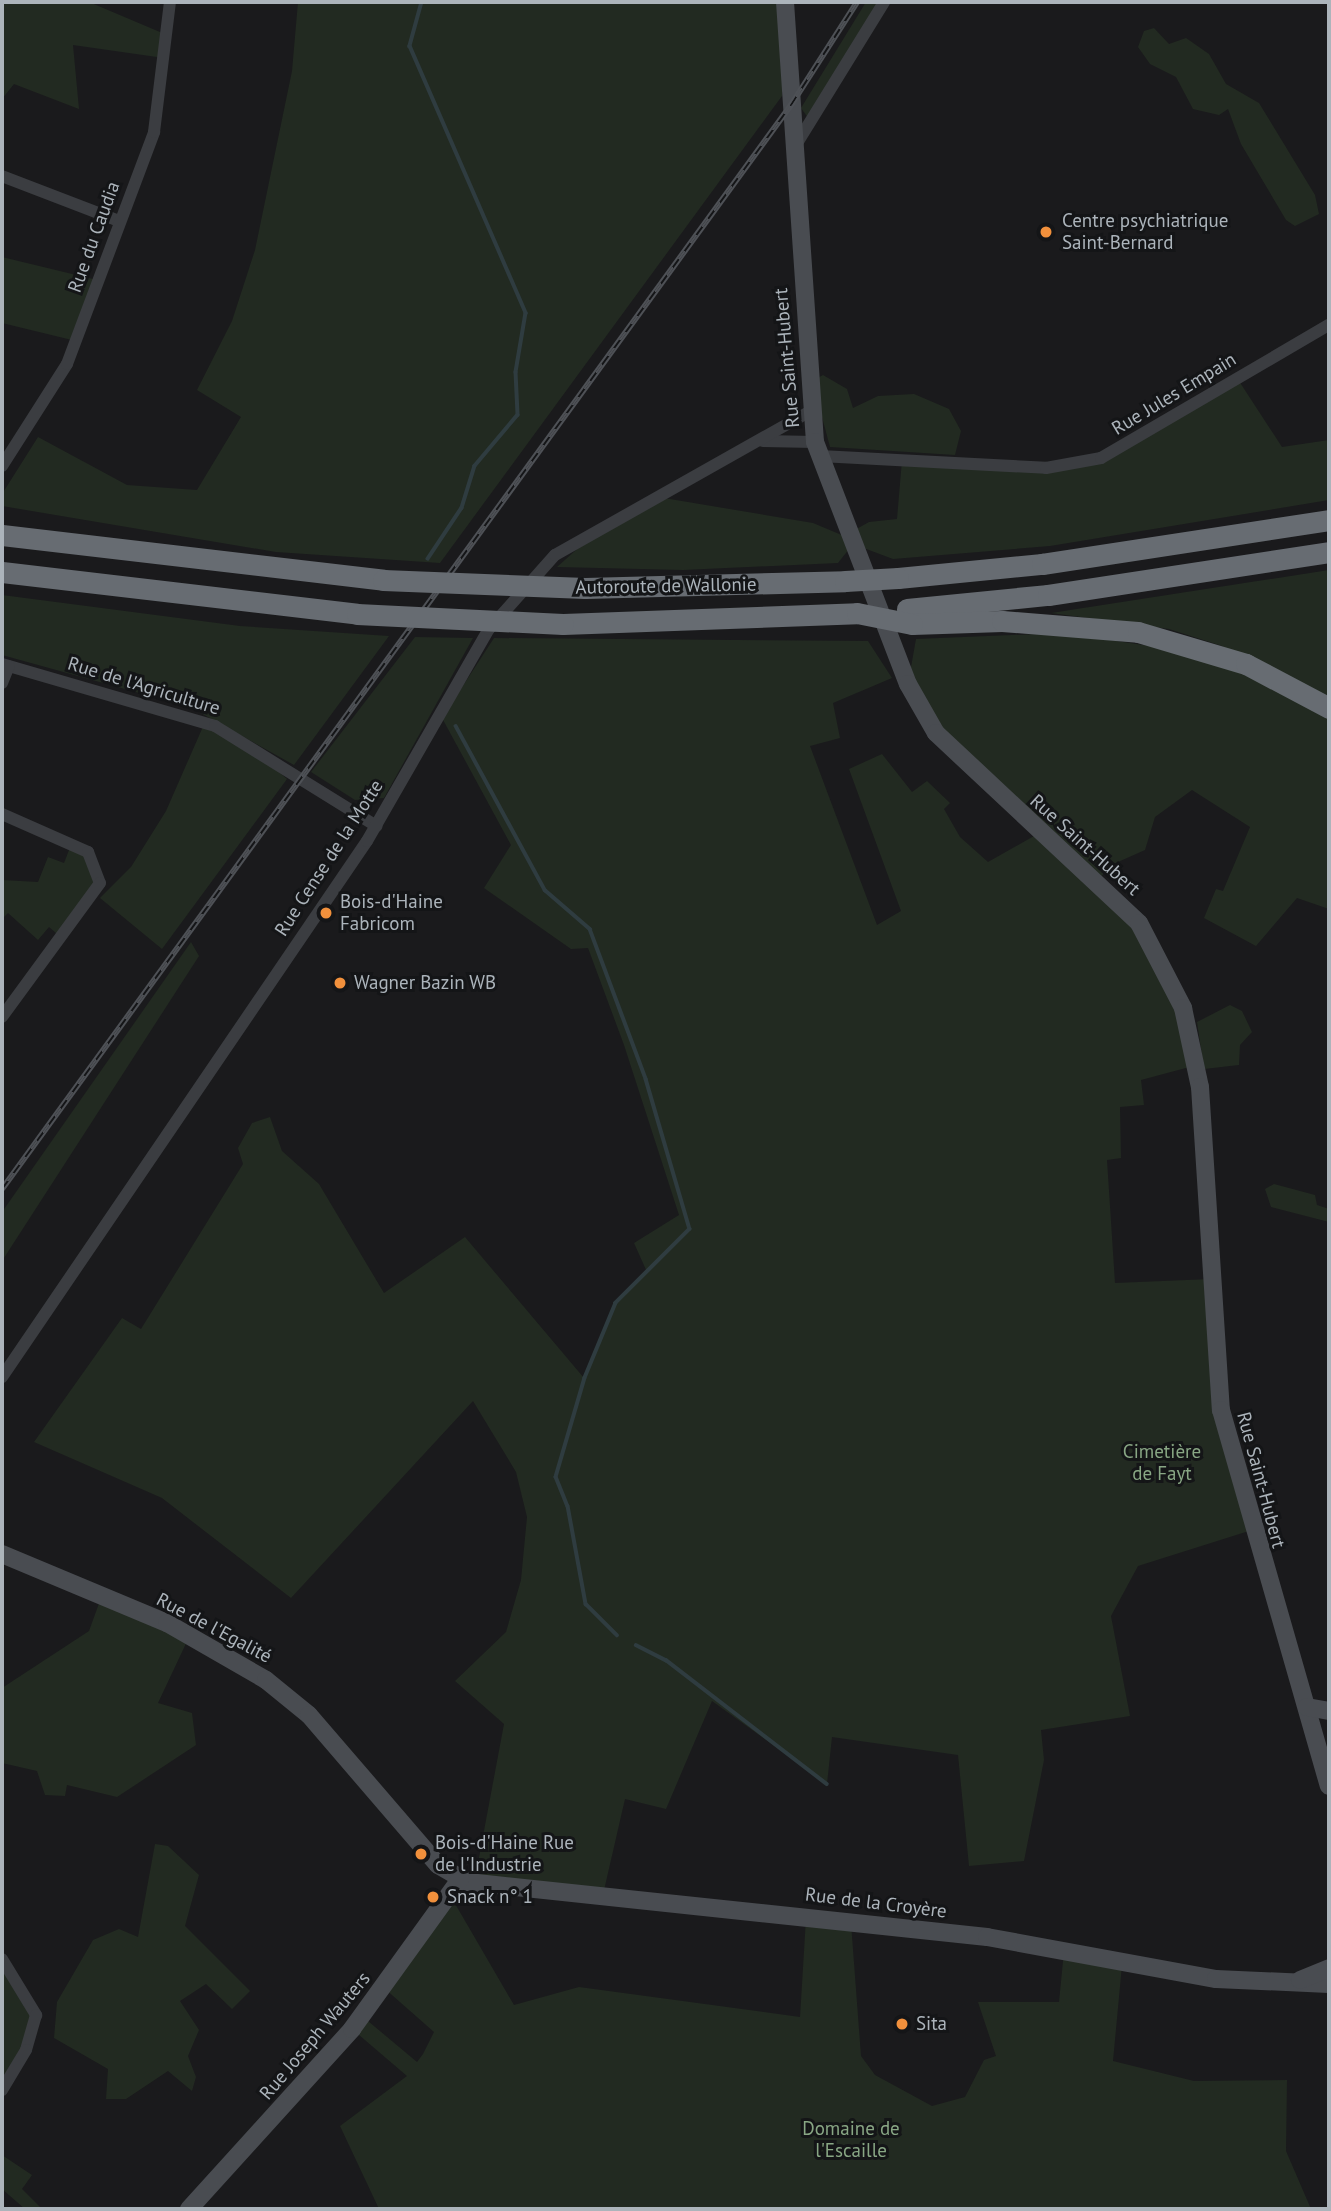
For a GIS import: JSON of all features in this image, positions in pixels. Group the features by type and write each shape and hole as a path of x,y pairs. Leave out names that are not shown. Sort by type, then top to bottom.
{"highway":[{"name":"Autoroute de Wallonie","path":"2,535 383,580 585,588 898,578 1042,564 1329,520"},
{"name":"Autoroute de Wallonie","path":"2,572 357,614 563,624 857,613 910,617 1329,552"},
{"path":"2,586 54,580"},
{"path":"910,617 1138,632 1246,664 1329,708"}],"street":[{"name":"Rue du Caudia","path":"2,466 57,385 157,121 170,2"},
{"name":"Rue Saint-Hubert","path":"785,2 809,412 817,449 926,717 968,769 1130,913 1156,947 1184,1008 1200,1087 1221,1410 1317,1710 1329,1786"},
{"path":"794,149 884,2"},
{"path":"2,176 119,221"},
{"name":"Rue Jules Empain","path":"817,449 1046,468 1101,458 1329,325"},
{"name":"Rue Cense de la Motte","path":"2,1377 376,826 489,629 555,555 762,442 809,412"},
{"name":"Rue Cense de la Motte","path":"762,442 817,449"},
{"path":"2,683 6,665"},
{"name":"Rue de l'Agriculture","path":"6,665 215,726 376,826"},
{"path":"2,814 88,852 100,883 2,1017"},
{"name":"Rue de l'Egalité","path":"2,1553 167,1623 266,1680 309,1715 439,1865 460,1878"},
{"path":"1317,1710 1329,1727"},
{"name":"Rue de la Croyère","path":"460,1878 503,1889 987,1937 1152,1970 1286,1984 1329,1984"},
{"name":"Rue Joseph Wauters","path":"189,2209 352,2029 460,1878"},
{"path":"2,1959 36,2015 26,2050 2,2090"},
{"name":"Rue de la Croyère","path":"1286,1984 1329,1968"}],"green space":[{"path":"2,2 89,2 167,35 164,58 73,45 79,109 14,84 2,99"},
{"path":"298,2 783,2 782,96 440,563 276,552 2,506 2,494 38,437 127,485 197,490 241,417 197,390 232,321 255,250 292,71"},
{"path":"866,2 884,2 811,122 801,108"},
{"path":"1154,28 1169,44 1186,38 1209,54 1226,84 1259,103 1315,195 1319,214 1295,226 1286,220 1241,144 1228,109 1219,115 1193,109 1176,77 1150,64 1138,47 1144,31"},
{"path":"2,257 97,280 76,341 2,323"},
{"path":"823,375 847,389 853,408 878,396 914,394 949,409 961,431 955,455 830,447 818,402 816,379"},
{"path":"1237,378 1282,447 1329,440 1329,500 1050,546 893,559 853,544 838,563 683,570 557,567 603,526 658,497 813,523 844,536 869,522 897,519 902,460 1046,468 1101,458"},
{"path":"1329,570 1329,700 1222,646 1169,629 1051,613"},
{"path":"2,595 240,626 389,636 294,765 190,707 2,655"},
{"name":"Cimetière de Fayt","path":"1062,633 1157,647 1241,672 1329,719 1329,909 1297,898 1256,946 1204,918 1216,889 1223,891 1250,827 1192,790 1155,817 1145,850 1109,866 1098,881 1139,923 1197,1065 1141,1080 1144,1105 1120,1107 1121,1158 1107,1160 1115,1283 1211,1279 1218,1386 1252,1530 1138,1566 1111,1616 1130,1716 1041,1730 1044,1760 1024,1861 969,1866 958,1755 832,1737 827,1784 712,1701 666,1809 625,1799 602,1899 474,1884 504,1724 455,1681 506,1632 521,1580 527,1517 516,1472 473,1401 291,1598 162,1498 34,1442 122,1318 141,1329 243,1164 238,1148 252,1123 270,1117 282,1151 319,1184 384,1293 465,1237 584,1378 616,1303 647,1272 634,1243 679,1215 624,1045 588,948 571,949 484,888 511,845 442,718 494,638 868,641 892,678 833,703 840,738 810,746 877,925 901,911 849,769 882,754 912,792 927,781 950,803 944,809 960,837 988,862 1041,832 967,769 908,684 916,639"},
{"path":"415,637 473,638 384,798 355,800 311,772"},
{"path":"205,722 250,747 287,779 162,949 100,898 131,867 166,811"},
{"path":"71,845 88,852 100,883 63,939 49,927 38,940 8,913 2,919 2,880 38,882 48,857 64,863"},
{"path":"191,942 199,956 2,1261 2,1212"},
{"path":"1230,1005 1242,1011 1252,1032 1240,1045 1239,1065 1204,1069 1197,1022"},
{"path":"1274,1184 1315,1195 1317,1205 1329,1209 1329,1222 1271,1207 1265,1189"},
{"path":"102,1595 190,1635 158,1703 192,1713 196,1745 117,1797 67,1785 65,1796 45,1795 37,1771 2,1763 2,1688 89,1631"},
{"path":"155,1844 168,1846 199,1875 185,1926 250,1991 232,2009 206,1984 180,2001 199,2030 188,2056 196,2077 192,2091 168,2071 126,2099 106,2099 108,2069 54,2038 57,2002 93,1940 119,1929 138,1937"},
{"name":"Domaine de l'Escaille","path":"450,1895 514,2005 579,1987 800,2017 806,1918 851,1923 861,2056 875,2075 932,2106 965,2097 984,2060 996,2056 978,2002 1059,2002 1064,1951 1122,1965 1113,2061 1194,2081 1287,2080 1286,2151 1311,2209 379,2209 340,2126 407,2076 352,2029 362,2016 417,2062 423,2054 434,2032 384,1988"},
{"path":"2,1959 36,2015 2,2090"},
{"path":"2,2155 32,2175 22,2189 42,2209 25,2209 2,2189"}],"waterway":[{"path":"422,2 410,46 526,313 516,372 518,415 475,466 462,508 428,559"},
{"path":"456,726 545,890 590,929 646,1079 690,1229 616,1303 585,1378 556,1477 568,1506 586,1604 617,1635"},
{"path":"636,1645 666,1660 827,1784"}],"railway":[{"path":"2,1189 791,105 857,2"}],"place":[{"name":"Centre psychiatrique Saint-Bernard","path":"1046,232"},
{"name":"Bois-d'Haine Fabricom","path":"326,913"},
{"name":"Wagner Bazin WB","path":"340,983"},
{"name":"Bois-d'Haine Rue de l'Industrie","path":"421,1854"},
{"name":"Snack n° 1","path":"433,1897"},
{"name":"Sita","path":"902,2024"}]}
